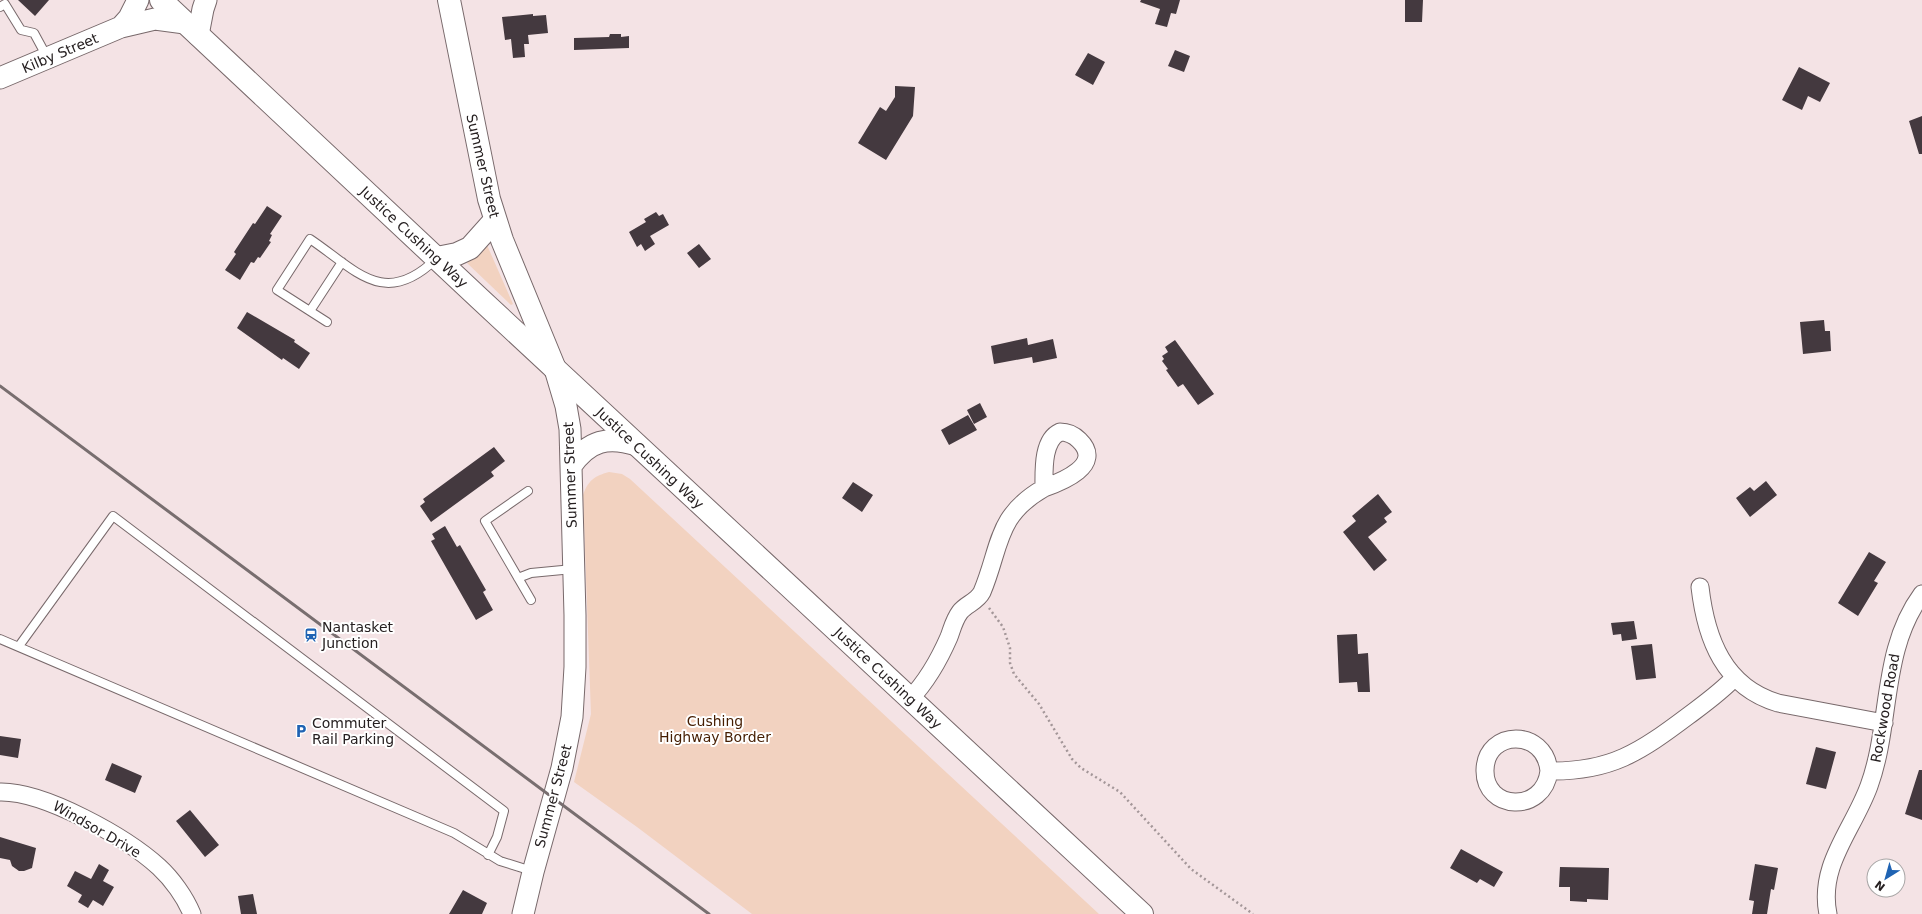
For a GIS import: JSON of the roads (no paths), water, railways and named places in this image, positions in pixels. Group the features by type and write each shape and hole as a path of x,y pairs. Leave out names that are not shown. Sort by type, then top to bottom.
{"main road":[{"name":"Justice Cushing Way","path":"161,0 555,369 1142,914"},
{"name":"Summer Street","path":"449,0 484,177 495,220 555,369"},
{"path":"437,258 457,254 470,248 495,220"}],"street":[{"name":"Kilby Street","path":"121,27 130,18 138,0"},
{"path":"192,29 203,9 206,0"},
{"name":"Kilby Street","path":"0,78 121,27 155,19 192,29"},
{"name":"Summer Street","path":"523,914 562,768 571,724 575,667 570,429 566,406 555,369"},
{"path":"571,466 578,456 597,443 609,440 623,441 637,445"},
{"path":"910,699 930,674 943,651 959,613 978,598 982,592 1006,522 1023,502 1044,488"},
{"path":"1700,588 1704,616 1710,637 1723,662 1735,677 1753,692 1769,700 1789,705 1884,723"},
{"name":"Rockwood Road","path":"1828,914 1826,894 1830,868 1869,786 1880,749 1887,693 1894,654 1908,617 1922,594"},
{"path":"1550,771 1571,771 1595,768 1633,754 1651,744 1717,694 1735,677"},
{"name":"Windsor Drive","path":"0,792 19,793 48,801 120,840 159,868 176,887 192,914"}],"lane":[{"path":"0,7 5,4 21,30 30,31 37,36 48,58"},
{"path":"327,322 277,290 310,239 366,279 389,282 406,280 414,277 437,258"},
{"path":"310,311 342,262"},
{"path":"528,491 485,521 531,600"},
{"path":"19,646 113,516 504,811 497,837 488,855"},
{"path":"518,578 531,573 574,569"},
{"path":"0,639 454,833 500,861 533,872"}],"railway":[{"path":"0,386 709,914"}],"place":[{"name":"Nantasket Junction","path":"311,635"},
{"name":"Commuter Rail Parking","path":"301,731"}],"park label":[{"name":"Cushing Highway Border","path":"715,730"}]}
